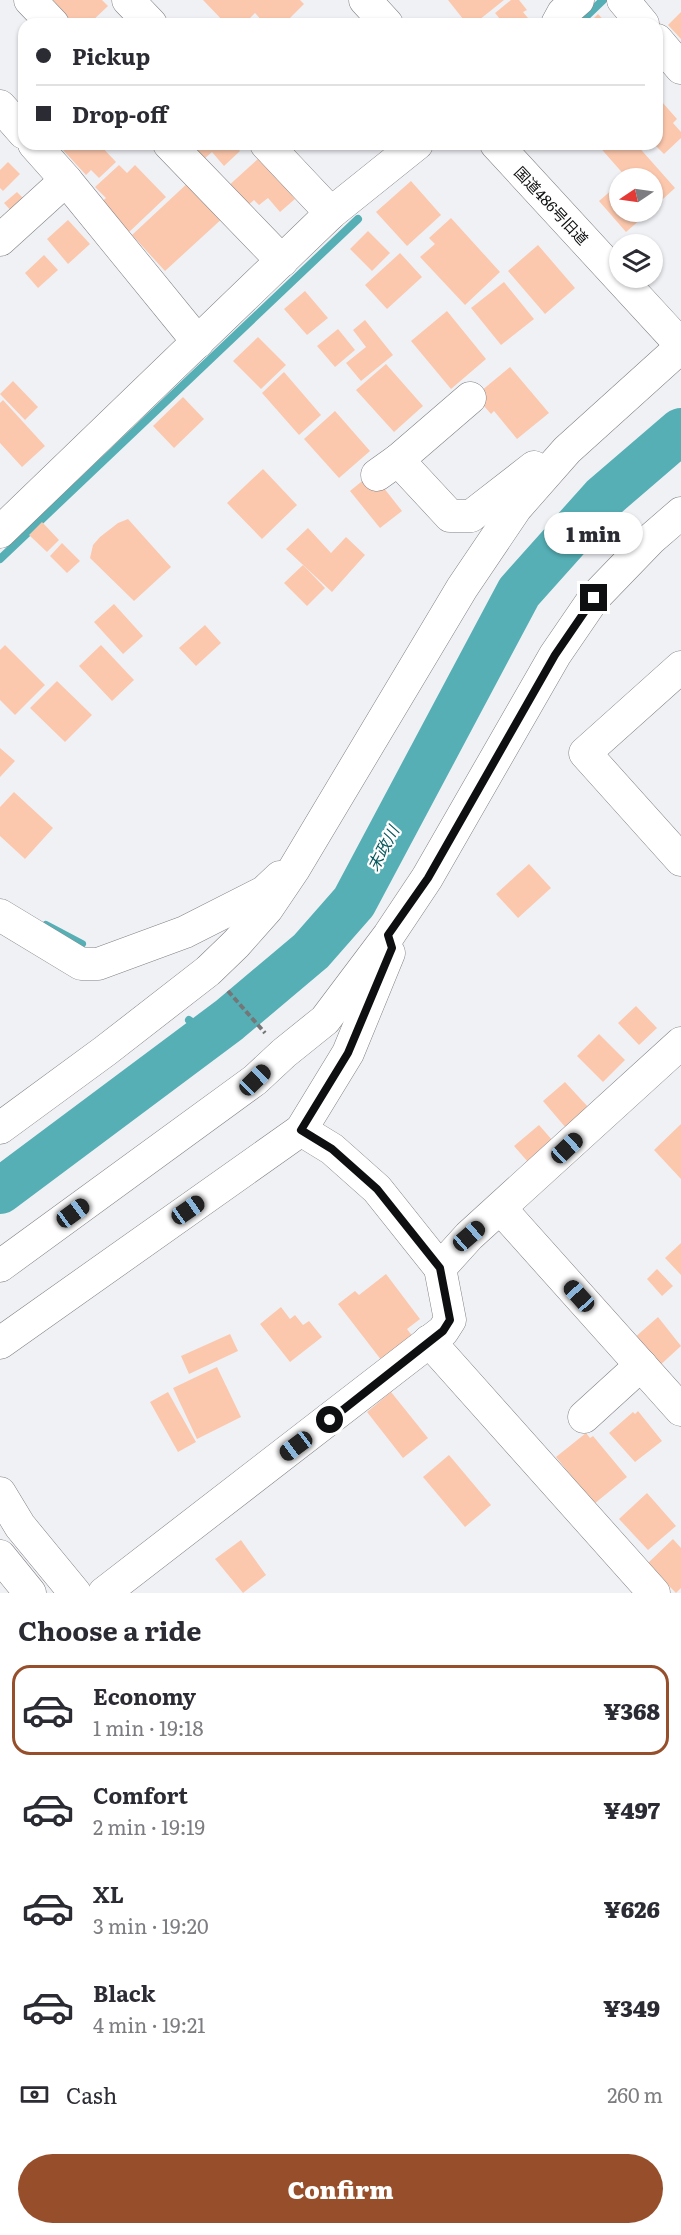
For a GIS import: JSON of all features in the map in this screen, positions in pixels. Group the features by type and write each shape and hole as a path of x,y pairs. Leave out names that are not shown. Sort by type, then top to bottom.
{"street":[{"path":"30,0 47,18"},
{"path":"128,0 145,18"},
{"path":"365,0 382,18"},
{"path":"560,18 578,0"},
{"path":"623,0 638,18"},
{"path":"663,47 681,68"},
{"path":"0,106 18,126"},
{"path":"39,150 198,342"},
{"path":"175,150 282,261"},
{"path":"272,150 331,213"},
{"path":"0,532 331,213 410,150"},
{"name":"国道486号旧道","path":"501,150 681,346"},
{"path":"0,240 66,180"},
{"path":"0,1128 208,971 267,909 294,869 462,588 516,508 567,450 681,346"},
{"path":"470,398 387,468 450,516 471,516 535,466 567,450"},
{"path":"0,1266 255,1080 325,1020 428,878 555,655 587,607 651,539 681,513"},
{"path":"681,667 585,753 681,860"},
{"path":"0,915 81,964 98,964 185,932 264,892 277,879 294,869"},
{"path":"0,1342 301,1130 348,1053 392,948 388,935"},
{"path":"440,1268 469,1236 681,1042"},
{"path":"104,1593 443,1331 450,1320 440,1268 377,1189 332,1149 301,1130"},
{"path":"501,1209 681,1410"},
{"path":"429,1341 654,1593"},
{"path":"584,1417 641,1365"},
{"path":"0,1493 20,1526 75,1593"},
{"path":"0,1556 30,1593"}],"path":[{"path":"224,987 267,1035"}],"building":[{"path":"41,0 102,0 108,6 95,18 59,18"},
{"path":"203,0 300,0 304,4 290,18 260,18 255,13 250,18 220,18"},
{"path":"448,0 504,0 482,18 462,18"},
{"path":"511,0 519,0 527,10 523,12 528,18 499,18 495,13"},
{"path":"681,12 681,39 668,25"},
{"path":"663,103 677,119 673,123 681,132 681,138 664,154 660,150 663,150"},
{"path":"63,150 105,150 116,162 99,178 91,170 86,175"},
{"path":"196,150 240,151 224,166 212,152 204,159"},
{"path":"602,150 641,150 657,168 618,168"},
{"path":"259,158 295,199 280,212 268,198 259,205 254,200 245,208 226,188"},
{"path":"8,162 20,174 3,191 0,188 0,170"},
{"path":"119,165 127,173 135,165 166,197 127,234 99,204 106,198 95,187"},
{"path":"663,174 675,188 663,199"},
{"path":"191,180 225,216 165,271 132,235"},
{"path":"411,181 441,215 407,246 376,212"},
{"path":"17,192 26,201 13,213 4,203"},
{"path":"609,192 609,212 599,201"},
{"path":"451,218 500,272 465,305 420,257 435,244 429,238"},
{"path":"68,220 90,244 68,264 47,239"},
{"path":"617,222 638,222 626,232"},
{"path":"368,231 390,253 372,271 350,249"},
{"path":"538,245 575,288 545,314 508,271"},
{"path":"400,253 422,277 387,309 365,285"},
{"path":"44,255 58,270 38,288 25,273"},
{"path":"504,282 534,319 501,345 471,308"},
{"path":"305,291 328,318 307,335 284,309"},
{"path":"447,311 486,359 451,389 411,341"},
{"path":"365,320 393,355 361,381 346,363 366,347 353,330"},
{"path":"338,329 355,350 335,367 317,346"},
{"path":"258,337 286,365 261,389 233,361"},
{"path":"386,364 423,406 394,432 356,390"},
{"path":"510,367 549,413 517,439 494,411 491,414 475,396"},
{"path":"284,372 321,415 299,435 262,393"},
{"path":"13,381 38,407 25,420 0,394"},
{"path":"183,397 204,419 174,448 153,426"},
{"path":"3,400 45,446 22,467 0,443 0,403"},
{"path":"335,411 370,451 339,478 304,439"},
{"path":"263,469 297,505 262,539 227,503"},
{"path":"372,473 402,511 380,528 350,491"},
{"path":"128,519 171,567 134,601 90,558 93,545 100,537 118,523"},
{"path":"42,522 59,540 47,552 29,535"},
{"path":"308,528 331,553 346,537 365,555 332,592 286,549"},
{"path":"62,543 80,561 67,573 50,556"},
{"path":"303,565 325,588 307,606 284,583"},
{"path":"114,604 143,636 123,654 94,622"},
{"path":"205,625 221,643 196,666 179,648"},
{"path":"5,645 45,685 15,715 0,700 0,650"},
{"path":"101,645 134,680 112,701 79,666"},
{"path":"57,681 92,715 65,742 30,708"},
{"path":"0,748 15,761 0,777"},
{"path":"14,792 53,828 25,859 0,836 0,807"},
{"path":"529,864 551,888 518,918 496,894"},
{"path":"636,1006 657,1028 639,1045 618,1023"},
{"path":"599,1034 625,1060 603,1082 577,1056"},
{"path":"565,1082 589,1108 566,1128 543,1101"},
{"path":"681,1124 681,1179 654,1150"},
{"path":"539,1125 553,1141 528,1162 514,1146"},
{"path":"681,1243 681,1275 665,1258"},
{"path":"657,1269 673,1286 662,1296 647,1279"},
{"path":"386,1274 420,1319 407,1329 413,1337 382,1361 338,1304 355,1291 359,1295"},
{"path":"281,1307 290,1319 295,1315 303,1325 309,1321 322,1337 290,1362 260,1324"},
{"path":"658,1317 681,1346 658,1367 633,1339"},
{"path":"230,1334 238,1351 189,1374 181,1356"},
{"path":"217,1367 241,1417 197,1439 173,1388"},
{"path":"168,1392 196,1442 178,1452 150,1402"},
{"path":"391,1392 428,1438 403,1458 367,1412"},
{"path":"638,1411 662,1441 635,1462 609,1433 633,1412 635,1414"},
{"path":"586,1433 590,1438 593,1436 627,1477 594,1504 556,1457"},
{"path":"449,1455 491,1505 465,1527 423,1477"},
{"path":"647,1493 676,1526 648,1550 619,1519"},
{"path":"673,1539 681,1548 681,1588 676,1593 647,1564"},
{"path":"241,1540 266,1575 243,1593 215,1559"}],"waterway":[{"path":"584,18 603,0"},
{"path":"0,559 358,219"},
{"name":"末政川","path":"0,1191 229,1020 311,951 354,902 519,592 603,498 681,431"},
{"path":"46,925 82,944"},
{"path":"189,1020 210,1034"}],"route":[{"path":"330,1420 443,1331 450,1320 440,1268 377,1189 332,1149 301,1130 348,1053 392,948 388,935 428,878 555,655 594,598"}]}
